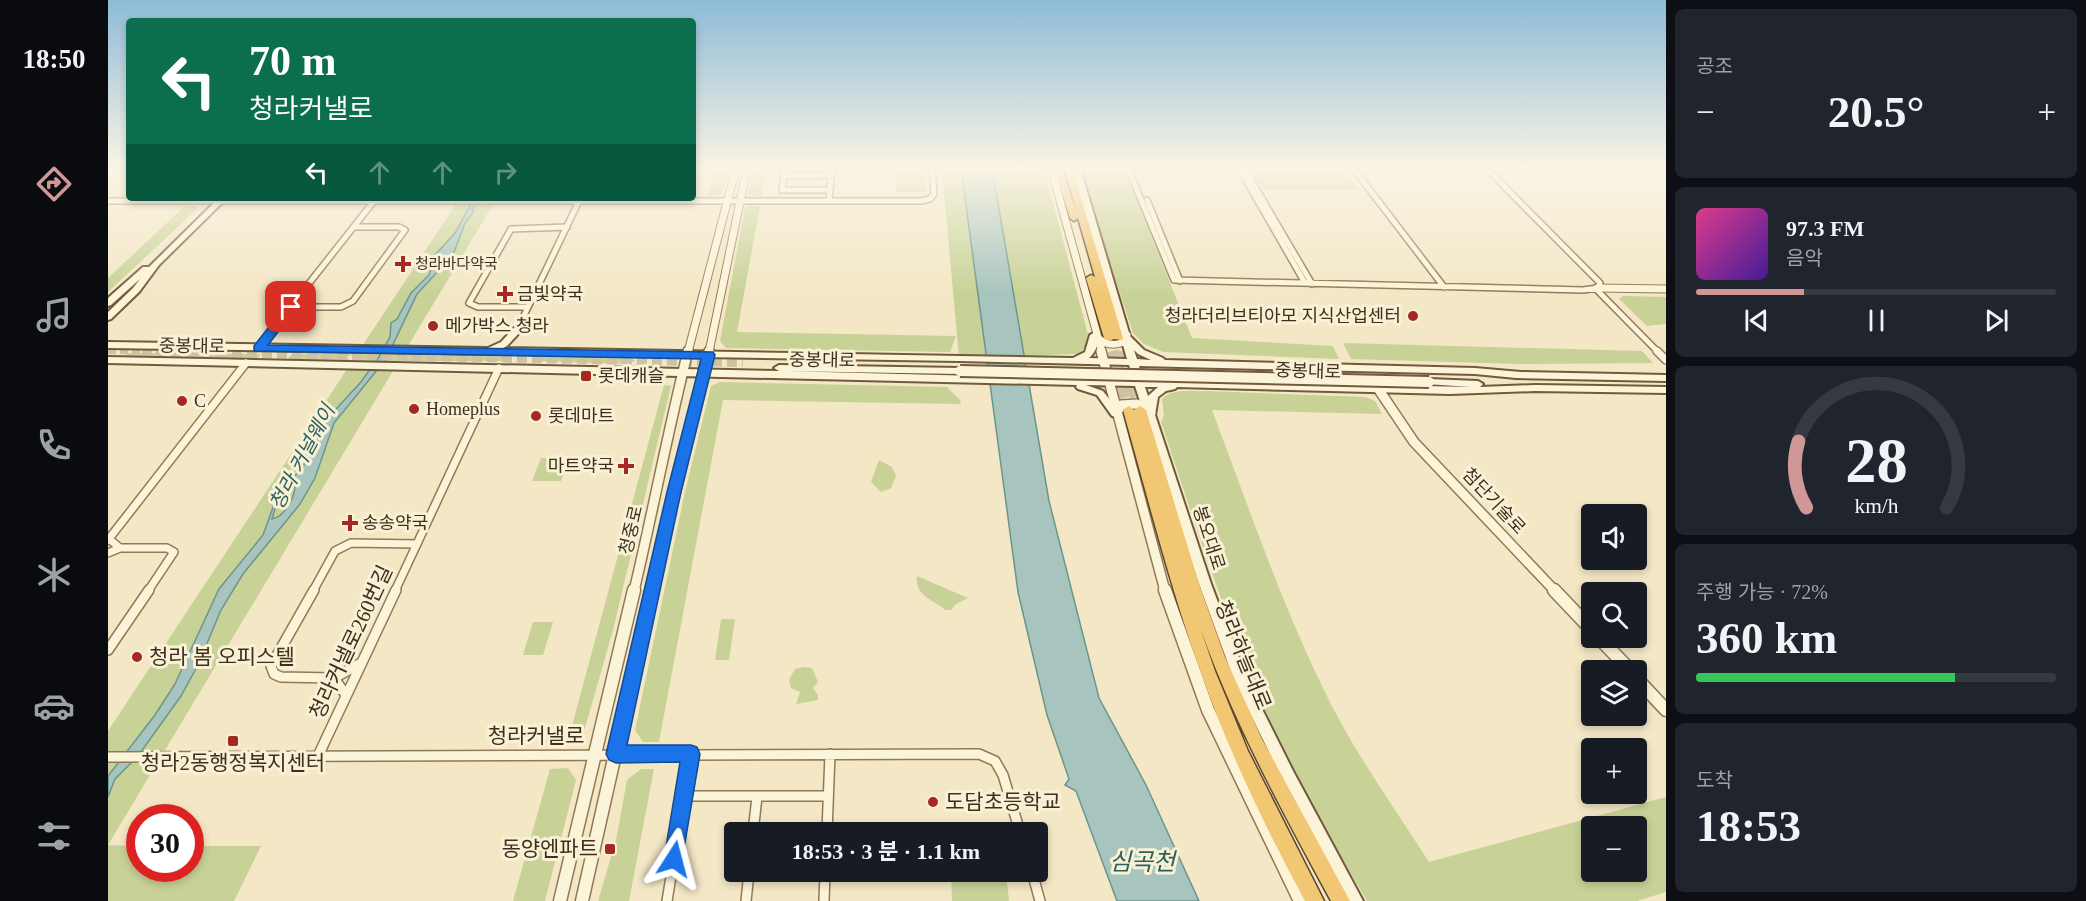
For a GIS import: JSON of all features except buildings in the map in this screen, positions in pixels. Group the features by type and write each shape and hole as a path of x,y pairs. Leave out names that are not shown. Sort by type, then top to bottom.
{"highway":[{"name":"봉오대로","path":"1073,210 1118,337"},
{"name":"봉오대로","path":"1080,210 1118,337"},
{"name":"청라하늘대로","path":"1134,412 1192,626 1221,707 1268,812 1314,901"},
{"name":"청라하늘대로","path":"1134,412 1232,692 1341,901"},
{"path":"1268,812 1308,901"}],"main road":[{"path":"108,303 156,263 211,210"},
{"name":"봉오대로","path":"1086,210 1118,337 1133,362 1138,382 1134,412 1205,584 1241,680 1287,776 1355,901"},
{"path":"108,317 136,290 156,263"},
{"path":"483,351 501,347 517,330"},
{"path":"517,330 513,348 520,352"},
{"path":"1052,360 1073,360 1087,356 1092,350 1095,335"},
{"path":"1118,337 1149,357 1193,364"},
{"name":"중봉대로","path":"108,345 708,355 742,365 960,369 1058,382 1138,382 1450,391 1535,388 1666,390"},
{"path":"124,361 118,356 120,353 138,346"},
{"path":"609,370 641,364 638,354"},
{"name":"중봉대로","path":"108,360 704,373 742,365 960,369 1427,379 1535,388"},
{"name":"중봉대로","path":"960,369 1052,360 1474,371 1521,375"},
{"name":"중봉대로","path":"1427,379 1521,375 1666,378"},
{"path":"1058,382 1100,393 1134,412 1164,388 1197,384"}],"street":[{"path":"258,348 367,210"},
{"path":"517,330 575,210"},
{"name":"청중로","path":"560,901 683,372 726,210"},
{"name":"청중로","path":"582,901 674,492 704,373 737,210"},
{"name":"봉오대로","path":"1062,210 1095,335 1111,383 1134,412 1168,600 1188,659 1239,778 1300,901"},
{"path":"1147,210 1177,278"},
{"path":"1150,210 1177,278"},
{"path":"1264,210 1308,282"},
{"path":"1268,210 1308,282"},
{"path":"1381,210 1440,285"},
{"path":"1384,210 1440,285"},
{"path":"1528,210 1600,283 1598,288"},
{"path":"291,307 341,307 353,302 405,230 399,227 354,227"},
{"path":"528,307 478,307 470,303 511,230 518,227 567,227"},
{"path":"1177,278 1583,290 1598,288 1666,289"},
{"path":"1598,288 1666,360"},
{"path":"1095,335 1101,342 1109,345 1121,343 1118,337"},
{"path":"120,548 108,540 246,363"},
{"name":"청라커낼로260번길","path":"318,756 498,368"},
{"name":"첨단기술로","path":"1379,390 1414,442 1581,618"},
{"name":"청라커낼로260번길","path":"334,678 281,677 274,674 271,666 331,555 351,543 417,544"},
{"path":"108,553 120,548 167,548 174,552 108,650"},
{"path":"1609,648 1620,660"},
{"path":"346,695 334,678 361,663"},
{"path":"1647,690 1666,710"},
{"path":"827,822 830,753"},
{"path":"667,901 691,754"},
{"name":"청라커낼로","path":"108,757 979,754 995,761 1003,775 1017,822"},
{"path":"684,796 828,796"},
{"path":"754,822 757,797"},
{"path":"746,901 748,882"},
{"path":"824,901 825,882"},
{"path":"1035,882 1041,901"}],"green space":[{"path":"181,210 196,210 108,292 108,278"},
{"path":"452,210 490,210 133,804 126,804 126,815 108,845 108,731"},
{"path":"745,210 759,210 737,332 956,336 950,352 726,348 720,341"},
{"path":"946,210 1055,210 1088,335 1085,347 1079,354 959,358"},
{"path":"1093,210 1141,210 1192,338 1333,346 1339,359 1163,352 1144,344 1133,333"},
{"path":"1623,296 1666,297 1666,324 1647,326 1619,299"},
{"path":"1343,343 1642,351 1653,363 1519,364 1351,359"},
{"path":"128,353 261,354 256,360 123,357"},
{"path":"355,353 347,357 351,361 286,361 292,354"},
{"path":"404,354 511,355 508,361 401,361 406,358"},
{"path":"539,356 631,357 635,361 626,364 537,361"},
{"path":"720,382 947,387 961,404 723,400 659,742 643,742 635,730 685,492 711,386"},
{"path":"664,385 671,386 613,630 585,728 569,737"},
{"path":"1182,391 1366,397 1375,401 1382,414 1212,410 1278,584 1333,709 1359,754 1429,862 1581,820 1581,882 1647,882 1647,816 1597,816 1666,797 1666,892 1637,901 1367,901 1283,750 1248,670 1217,588 1161,422 1164,415 1162,399 1171,393"},
{"path":"541,458 570,458 561,481 532,481"},
{"path":"879,460 892,467 896,476 891,488 881,492 871,482"},
{"path":"917,576 968,598 956,604 951,610 945,610 922,593 917,583"},
{"path":"721,619 735,619 729,660 715,660"},
{"path":"533,622 553,622 543,655 523,655"},
{"path":"812,668 818,682 813,688 818,695 818,700 796,704 800,692 791,688 789,680 795,669"},
{"path":"568,768 576,780 545,901 513,901 550,769"},
{"path":"641,769 654,769 629,901 598,901 616,840 627,780"},
{"path":"108,845 126,846 126,882 204,882 204,846 261,846 234,901 108,901"},
{"path":"951,882 1007,882 1009,901 952,901"}],"water":[{"path":"467,210 473,210 465,223 453,255 417,294 386,359 334,423 315,478 300,504 243,574 221,610 198,665 181,696 138,756 115,779 108,797 108,776 155,715 175,684 219,589 263,535 276,499 311,456 326,420 361,382 378,358 390,337 391,323 397,319 411,293 429,275 435,255 455,233","holes":["291,485 295,486 293,496 281,514 272,519 277,502"]},
{"name":"심곡천","path":"967,210 999,210 1049,501 1099,698 1146,785 1199,901 1117,901 1076,791 1065,785 1069,779 1047,715 1018,592"}],"tunnel":[{"path":"1109,338 1113,352"},
{"path":"1118,338 1122,352"},
{"path":"108,350 222,352"},
{"path":"142,351 743,362"},
{"path":"1113,351 1129,410"},
{"path":"1122,351 1140,410"}],"place":[{"name":"청라바다약국","path":"403,264"},
{"name":"금빛약국","path":"505,294"},
{"name":"청라더리브티아모 지식산업센터","path":"1413,316"},
{"name":"메가박스 청라","path":"433,326"},
{"name":"롯데캐슬","path":"586,376"},
{"name":"C","path":"182,401"},
{"name":"Homeplus","path":"414,409"},
{"name":"롯데마트","path":"536,416"},
{"name":"마트약국","path":"626,466"},
{"name":"송송약국","path":"350,523"},
{"name":"청라 봄 오피스텔","path":"137,657"},
{"name":"청라2동행정복지센터","path":"233,741"},
{"name":"도담초등학교","path":"933,802"},
{"name":"동양엔파트","path":"610,849"}],"route":[{"path":"291,307 258,348 708,355 674,492 616,754 691,754 674,859"}],"water label":[{"name":"청라 커널웨이","path":"302,457"}]}
